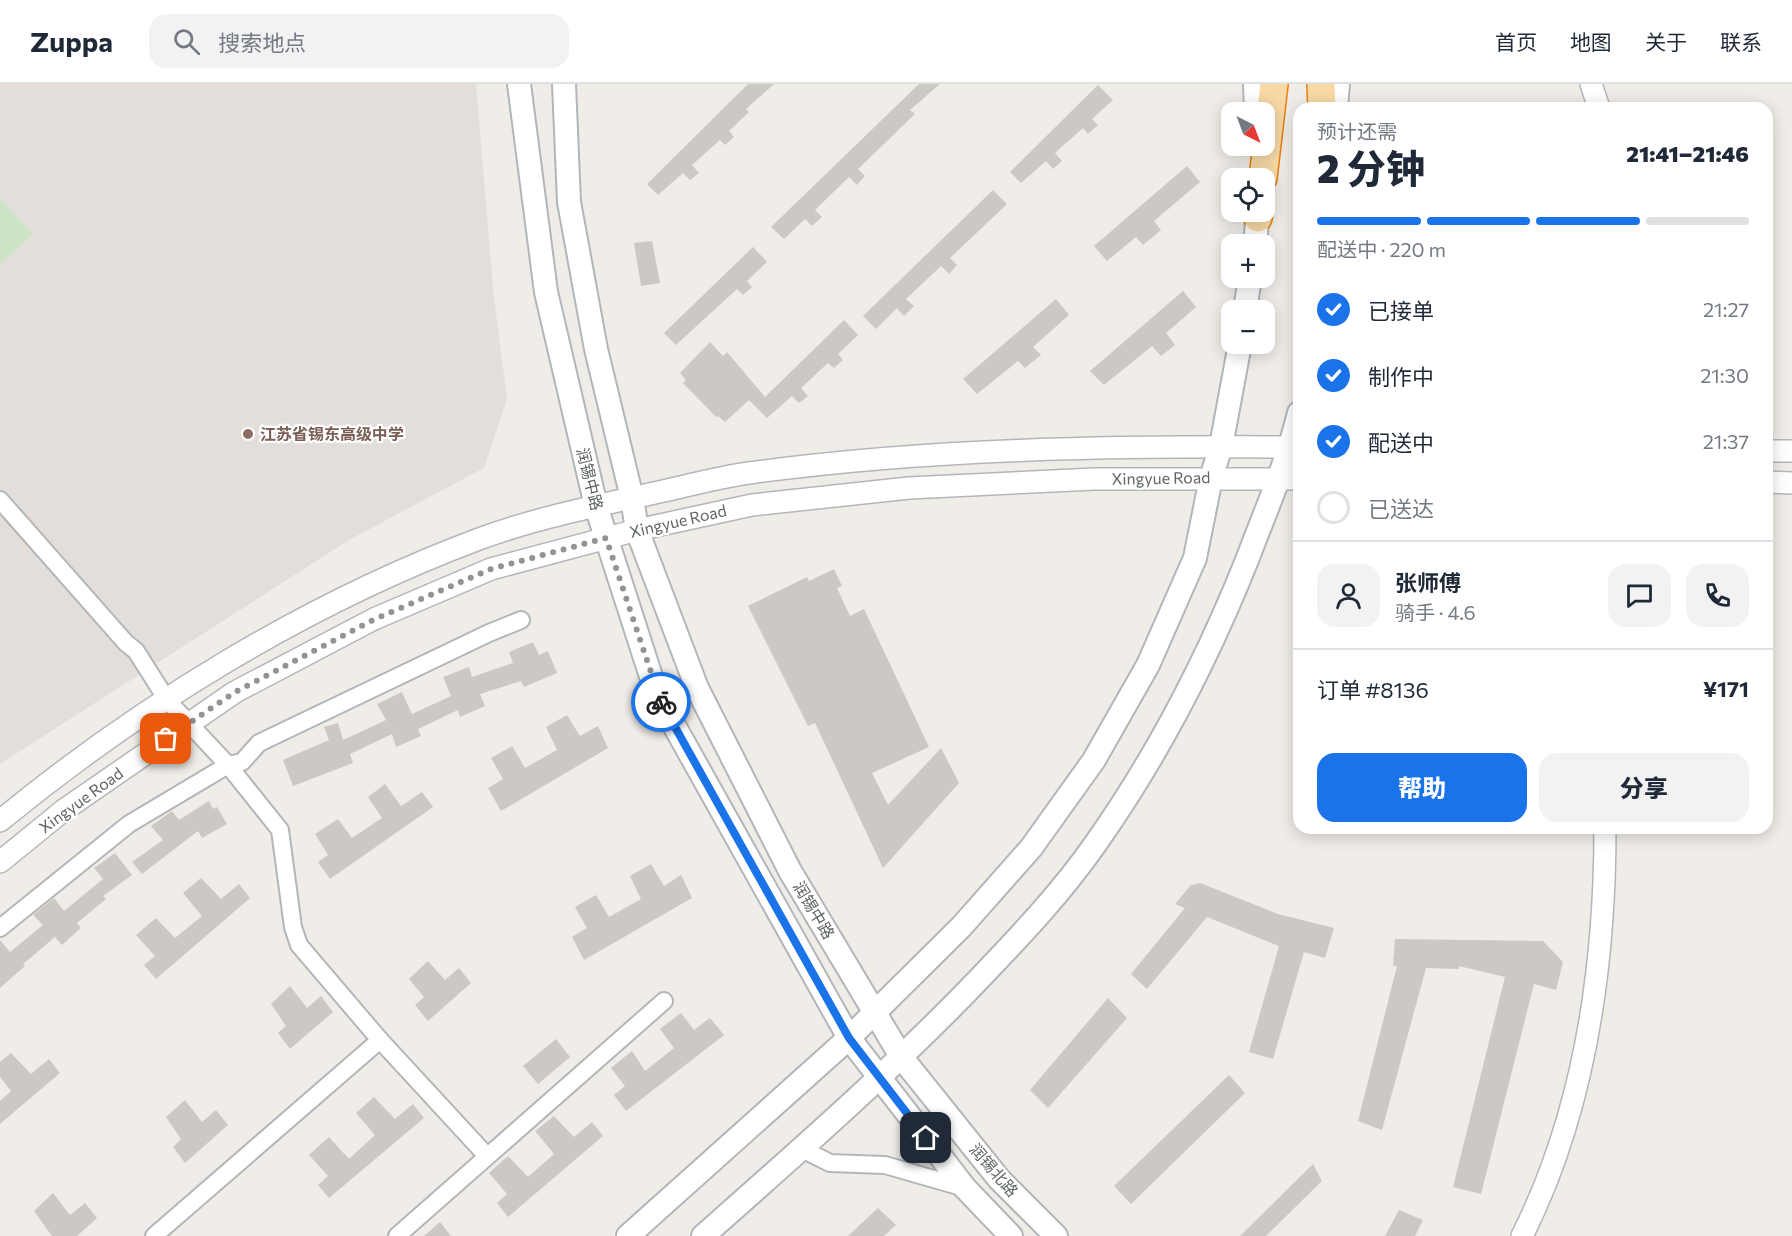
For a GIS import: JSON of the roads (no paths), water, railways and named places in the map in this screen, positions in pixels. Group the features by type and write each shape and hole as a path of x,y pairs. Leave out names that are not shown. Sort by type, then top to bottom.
{"highway":[{"path":"1264,168 1274,84"},
{"path":"1321,84 1322,102"}],"main road":[{"name":"润锡中路","path":"519,84 546,292 596,506 657,695 849,1038"},
{"name":"润锡中路","path":"564,84 569,202 596,349 632,498 637,530 697,688 790,871 876,1011"},
{"path":"1255,84 1256,102"},
{"path":"1336,102 1338,84"},
{"path":"628,1236 849,1038 962,926 1031,848 1094,760 1148,665 1195,558 1211,478 1221,446 1238,354"},
{"path":"703,1236 902,1058 1036,919 1095,844 1145,769 1196,676 1288,479 1293,447"},
{"name":"润锡北路","path":"876,1011 902,1058 999,1179 1056,1236"},
{"name":"润锡北路","path":"849,1038 965,1188 1011,1236"}],"street":[{"path":"1591,84 1597,102"},
{"name":"Xingyue Road","path":"0,820 45,784 219,665 361,590 480,539 596,506 747,473 907,457 1093,447 1293,447"},
{"path":"1773,451 1792,451"},
{"name":"Xingyue Road","path":"0,862 64,810 235,692 375,619 491,569 637,530 752,505 909,488 1094,479 1288,479"},
{"path":"1773,482 1792,483"},
{"path":"0,500 126,643 136,651 167,700 228,765 280,830 293,927 299,945 380,1040 486,1155"},
{"path":"0,928 129,824 228,765 242,762 259,743 489,633 521,620"},
{"path":"1522,1236 1545,1191 1559,1147 1572,1103 1589,1023 1601,934 1605,834"},
{"path":"397,1236 486,1155 664,1001"},
{"path":"153,1236 380,1040"},
{"path":"802,1149 830,1163 885,1165 965,1188"}],"place":[{"name":"江苏省锡东高级中学","path":"248,434"}]}
